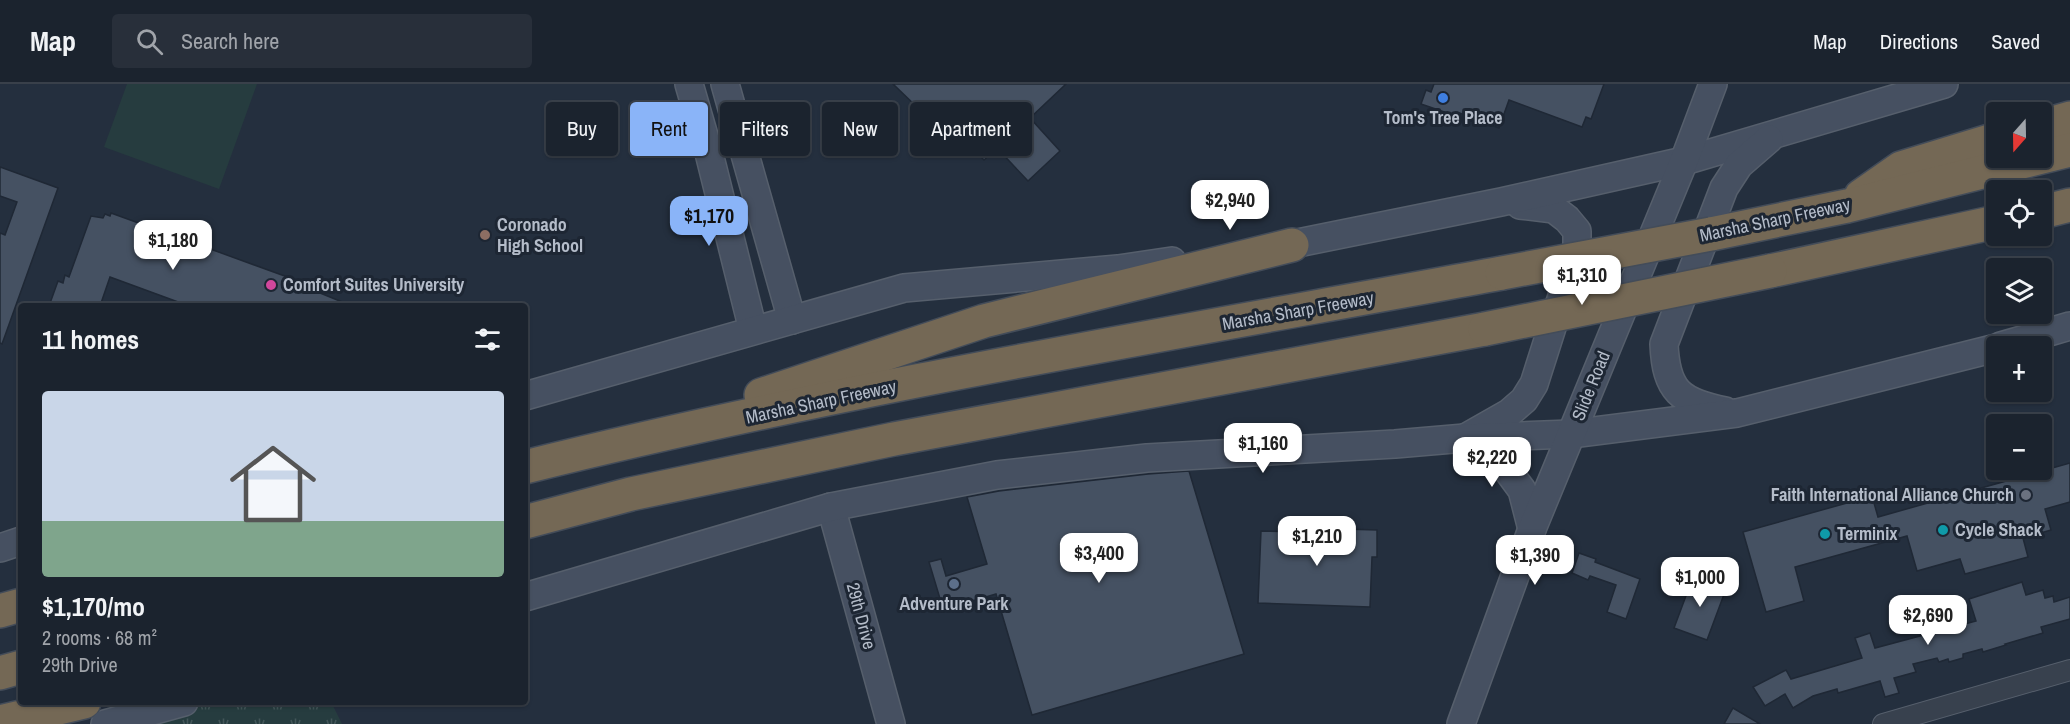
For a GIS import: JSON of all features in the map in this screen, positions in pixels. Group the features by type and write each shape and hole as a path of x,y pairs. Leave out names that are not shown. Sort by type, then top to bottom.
{"highway":[{"path":"2052,123 2070,118"},
{"path":"1847,206 1901,168 1986,142"},
{"name":"Marsha Sharp Freeway","path":"528,466 611,445 879,389 1800,216 2070,150"},
{"path":"2052,210 2070,205"},
{"path":"528,521 631,494 894,439 1485,329 1770,272 1986,224"},
{"path":"611,445 984,321 1292,245"},
{"path":"0,612 18,606"},
{"path":"0,673 18,668"},
{"path":"0,722 71,705"}],"main road":[{"path":"689,84 709,153 753,330"},
{"path":"725,84 730,102"},
{"name":"Slide Road","path":"1461,724 1532,529 1684,161 1713,84"},
{"path":"528,395 904,288 1118,269 1292,245 1684,161 1944,84"},
{"path":"1737,413 1708,407 1686,399 1674,387 1665,365 1664,344 1724,188 1738,165 1774,134"},
{"path":"709,153 720,150"},
{"path":"746,156 792,320"},
{"path":"1465,438 1509,413 1524,400 1534,384 1577,249 1577,231 1554,209 1501,202"},
{"path":"2036,336 2070,326"},
{"path":"528,596 831,507 997,475 1147,458 1465,438 1571,434 1737,413 1986,351"},
{"path":"1465,438 1505,467 1522,490 1532,529"},
{"name":"29th Drive","path":"831,507 891,724"},
{"path":"0,548 18,543"},
{"path":"105,724 173,705"}],"street":[{"path":"1883,724 2070,670"}],"green space":[{"path":"127,84 257,84 219,189 104,147"},
{"path":"198,705 332,705 342,724 133,724"}],"building":[{"path":"893,84 1066,84 1032,116 1032,102 912,102"},
{"path":"1434,84 1604,84 1591,119 1586,117 1582,127 1509,100 1499,128 1457,112 1456,116 1421,104 1426,90 1431,92"},
{"path":"1032,120 1060,151 1028,181 1005,156 1032,156"},
{"path":"0,167 58,188 2,344 0,343 0,233 5,235 17,202 0,196"},
{"path":"111,213 304,283 303,286 345,303 181,303 110,277 101,303 50,303 58,281 63,283 65,275 69,277 91,216 103,218 105,214 110,216"},
{"path":"2070,463 2070,502 2045,509 2051,530 2023,538 2028,557 1965,574 1960,559 1917,571 1907,536 1795,567 1804,601 1766,612 1743,532 1872,496 1878,517 2010,480 2052,480 2052,468"},
{"path":"1189,471 1244,654 1032,715 996,594 949,608 946,601 941,602 929,562 941,559 946,576 987,564 967,497 999,491"},
{"path":"1309,528 1377,530 1377,557 1372,557 1370,607 1258,603 1261,531 1309,532"},
{"path":"1579,553 1596,559 1595,562 1640,579 1626,619 1607,612 1616,585 1590,576 1588,580 1572,573"},
{"path":"1693,577 1726,589 1707,640 1674,628"},
{"path":"2022,582 2026,595 2043,590 2045,598 2053,596 2054,602 2070,597 2070,619 2041,627 2043,633 1983,652 1982,649 1963,654 1963,658 1939,662 1937,658 1913,664 1916,672 1894,678 1899,693 1885,697 1880,681 1838,693 1837,689 1813,696 1793,708 1785,694 1765,706 1753,687 1786,670 1791,679 1862,658 1855,638 1870,633 1875,648 1976,621 1969,599"},
{"path":"1733,708 1760,724 1724,724"}],"place":[{"name":"Tom's Tree Place","path":"1443,98"},
{"name":"Coronado High School","path":"485,235"},
{"name":"Comfort Suites University","path":"271,285"},
{"name":"Faith International Alliance Church","path":"2026,495"},
{"name":"Cycle Shack","path":"1943,530"},
{"name":"Terminix","path":"1825,534"},
{"name":"Adventure Park","path":"954,584"}]}
